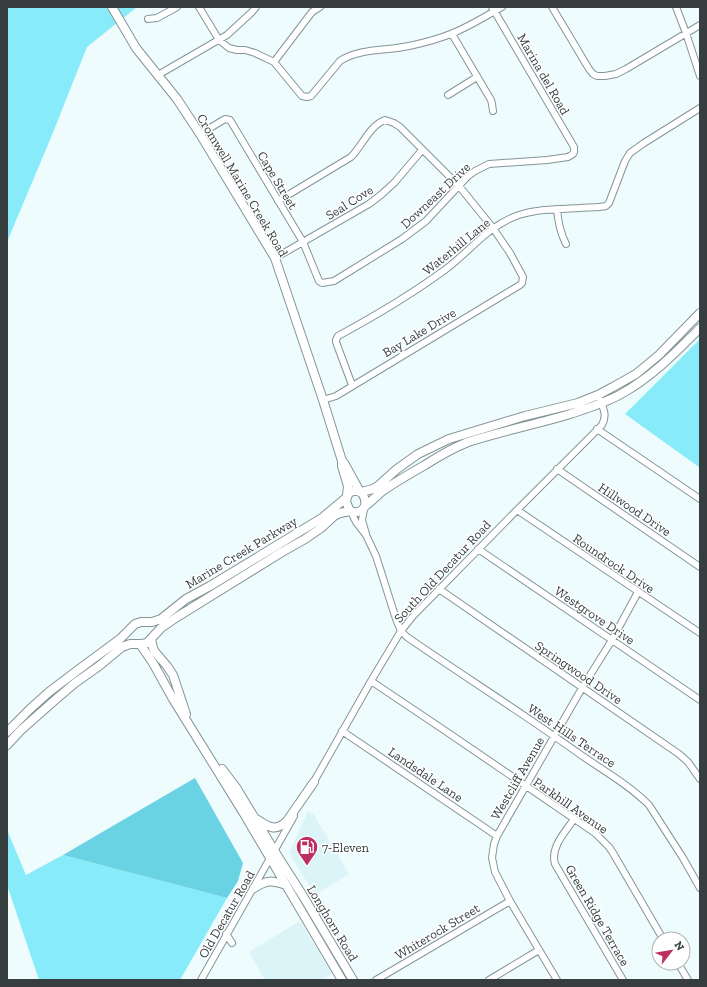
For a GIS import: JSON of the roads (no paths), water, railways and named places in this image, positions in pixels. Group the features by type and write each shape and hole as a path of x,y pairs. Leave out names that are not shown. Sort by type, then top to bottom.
{"main road":[{"name":"Cromwell Marine Creek Road","path":"112,7 132,42 177,99 200,134 275,258 342,461 348,486 347,496"},
{"path":"700,313 659,355 640,371 600,399 562,416 467,443 443,454 385,489 362,510 350,512 346,506 347,496 353,491 361,492 371,490 418,454 439,443 525,416 578,402 600,399 621,394 652,374 700,328"},
{"path":"464,434 467,443"},
{"name":"Cromwell Marine Creek Road","path":"342,461 346,465 361,492"},
{"path":"361,492 365,498 364,507"},
{"name":"Marine Creek Parkway","path":"144,622 152,622 161,619 186,599 322,518 347,496"},
{"name":"Marine Creek Parkway","path":"151,638 161,628 177,617 305,539 321,528 334,516 340,513 350,512"},
{"path":"7,732 49,692 120,639 135,624 144,622 151,629 151,638 147,643 130,644 122,647 55,700 21,730 7,745"},
{"path":"132,628 132,638 134,642 139,644"},
{"name":"Longhorn Road","path":"151,638 155,652 173,675 190,727"},
{"name":"Longhorn Road","path":"139,644 153,663 173,699 243,812 342,980"},
{"name":"Longhorn Road","path":"210,760 222,770 237,789 354,980"},
{"path":"255,818 268,826 275,828 283,824 287,821 314,782"},
{"path":"254,888 269,881 286,885"},
{"path":"332,962 340,958"}],"street":[{"path":"148,18 157,18 178,7"},
{"path":"199,7 219,40 229,48 255,53 274,62 302,96 307,98 311,96 340,61 346,57 358,53 408,47 452,34 471,25 493,9 502,7"},
{"path":"158,75 219,40 240,23 256,7"},
{"path":"274,62 312,12 320,7"},
{"path":"552,7 589,69 597,76 616,74 700,25"},
{"path":"676,7 700,76"},
{"name":"Marina del Road","path":"493,9 574,147 574,152"},
{"path":"452,34 491,100 493,111"},
{"path":"448,95 477,77"},
{"name":"Waterhill Lane","path":"352,385 336,342 337,338 426,284 493,228 519,215 540,210 606,206 609,202 625,161 630,153 700,108"},
{"name":"Cape Street","path":"200,134 225,119 230,120 303,242 320,282"},
{"path":"278,201 351,157 377,124 385,120 400,127 459,186 493,228"},
{"name":"Seal Cove","path":"275,258 369,204 395,182 422,150"},
{"name":"Downeast Drive","path":"320,282 324,283 334,281 402,239 426,221 475,171 489,164 547,160 568,157 574,152"},
{"path":"557,209 561,234 566,244"},
{"name":"Bay Lake Drive","path":"323,400 336,396 522,283 524,279 523,275 493,228"},
{"name":"South Old Decatur Road","path":"270,859 342,731 401,631 413,616 478,549 602,425 605,414 600,399"},
{"path":"597,430 700,499"},
{"name":"Hillwood Drive","path":"557,469 700,567"},
{"path":"364,507 362,522 366,536"},
{"name":"Roundrock Drive","path":"517,510 700,633"},
{"path":"350,512 366,536 376,556 401,631"},
{"name":"Westgrove Drive","path":"478,549 700,700"},
{"name":"Springwood Drive","path":"439,589 679,754 688,762 700,779"},
{"name":"Westcliff Avenue","path":"557,980 495,872 492,858 494,844 525,786 582,688 612,640 638,592"},
{"name":"West Hills Terrace","path":"401,631 407,638 629,787 649,805 700,888"},
{"name":"Parkhill Avenue","path":"371,681 595,833 610,847 658,931"},
{"name":"Landsdale Lane","path":"342,731 497,836"},
{"name":"Green Ridge Terrace","path":"574,819 558,842 553,859 623,980"},
{"name":"Old Decatur Road","path":"201,980 270,859"},
{"name":"Whiterock Street","path":"376,980 510,900"},
{"path":"226,934 232,943"},
{"path":"489,980 539,950"},
{"path":"683,971 688,980"}],"place":[{"name":"7-Eleven","path":"307,866"}]}
